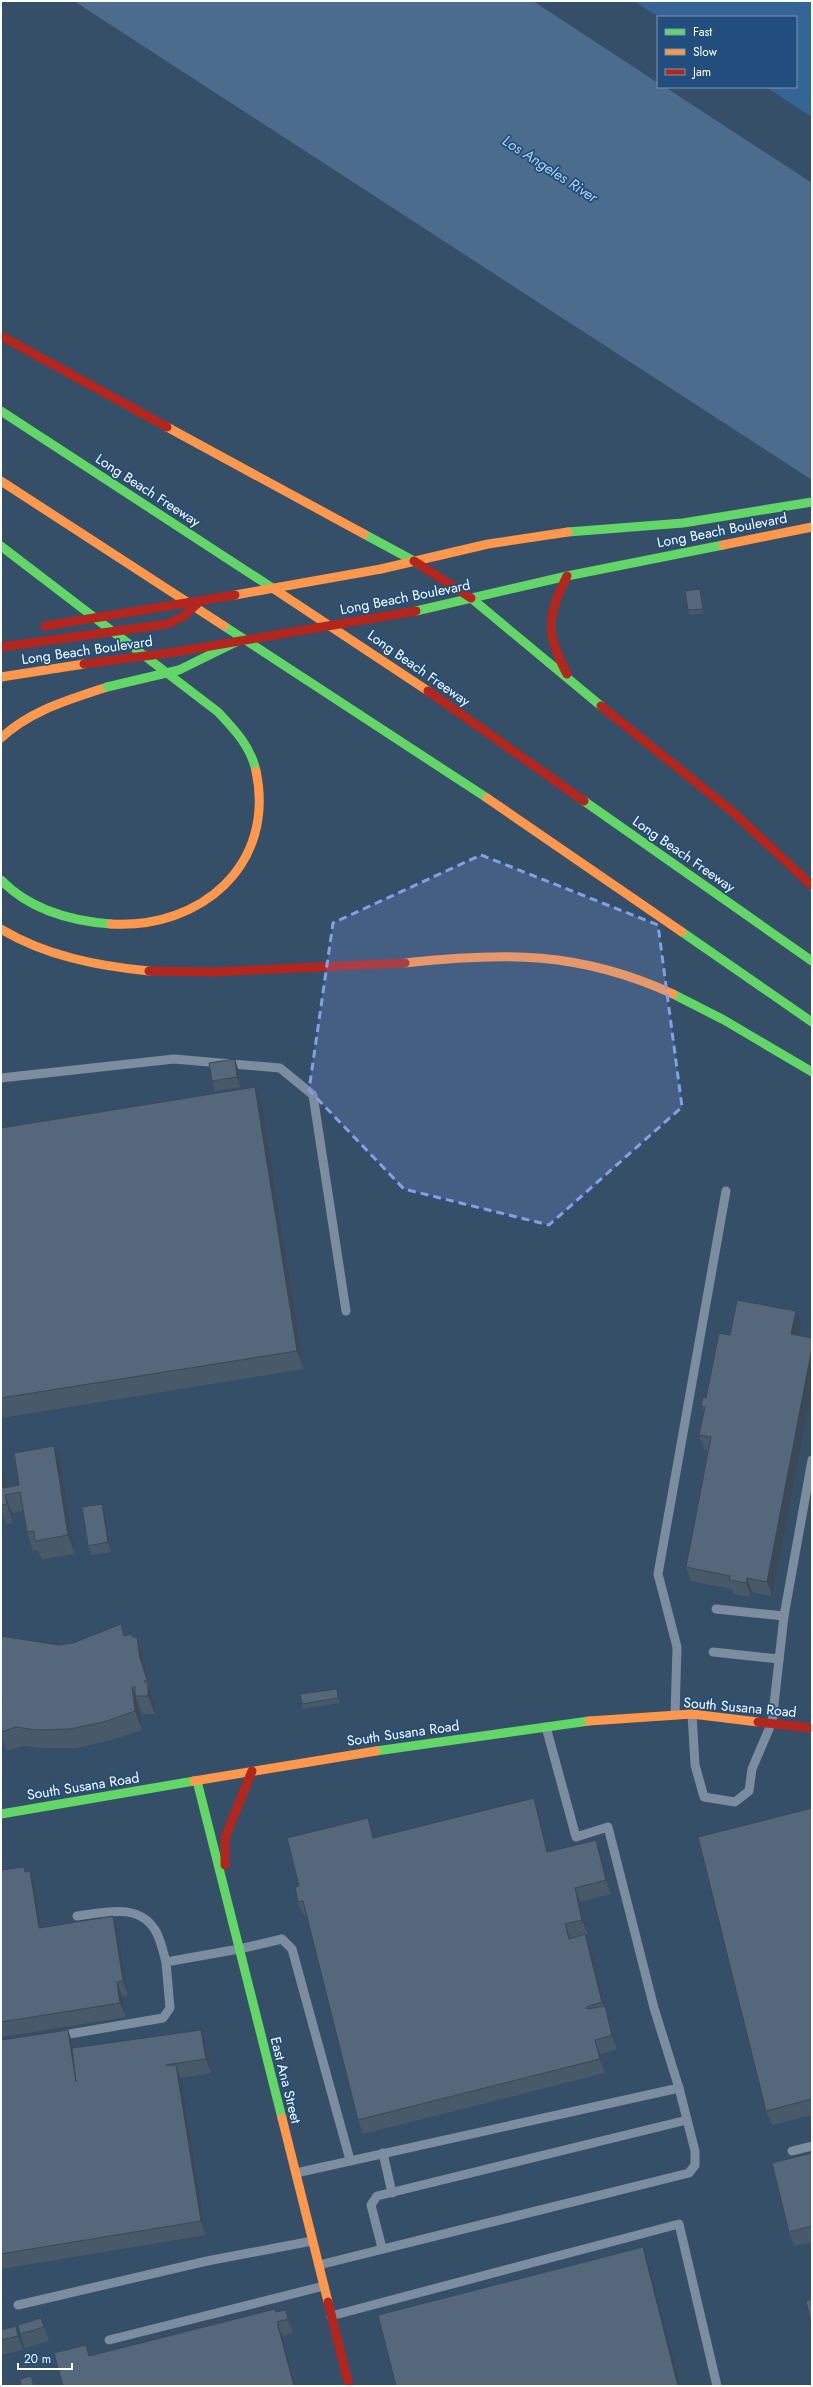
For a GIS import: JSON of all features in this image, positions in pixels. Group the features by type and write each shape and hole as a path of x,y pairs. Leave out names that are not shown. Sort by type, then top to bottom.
{"main road":[{"path":"1,336 414,561 471,598 574,685 734,813 812,886"},
{"name":"Long Beach Freeway","path":"1,411 387,662 812,961"},
{"path":"1,481 506,811 812,1022"},
{"name":"Long Beach Boulevard","path":"42,626 198,602 381,570 451,552 540,536 596,528 648,527 812,502"},
{"name":"Long Beach Boulevard","path":"1,677 236,642 416,611 567,576 770,534 812,527"},
{"path":"1,546 218,712 245,744 254,763 259,785 258,811 254,834 246,855 233,876 219,892 201,905 178,914 128,925 104,925 81,921 37,906 18,896 1,880"},
{"path":"567,576 550,611 550,641 574,685"},
{"path":"1,647 166,624 180,620 189,614 198,602"},
{"path":"1,738 12,726 46,709 107,688 179,670 236,642"},
{"path":"1,929 46,950 81,962 126,970 169,974 381,965 472,957 523,955 566,960 625,975 676,994 739,1028 812,1072"},
{"name":"South Susana Road","path":"1,1814 336,1757 612,1718 692,1714 772,1722 812,1728"},
{"path":"226,1898 225,1838 252,1771"},
{"name":"East Ana Street","path":"196,1781 349,2386"}],"lane":[{"path":"1,1078 174,1059 280,1068 313,1095 346,1311"},
{"path":"675,1715 677,1647 658,1574 726,1191"},
{"path":"692,1714 695,1765 704,1797 735,1802 748,1791 752,1769 772,1722 784,1616 812,1460"},
{"path":"716,1609 784,1616"},
{"path":"713,1652 778,1659"},
{"path":"318,2265 689,2173 695,2165 695,2151 679,2088 654,2008 608,1826 576,1837 546,1727"},
{"path":"47,2038 163,2018 170,2008 166,1962 155,1930 141,1916 121,1910 77,1916"},
{"path":"166,1962 239,1949 282,1939 292,1949 350,2160"},
{"path":"296,2174 350,2160 679,2088"},
{"path":"382,2248 371,2206 377,2196 687,2120"},
{"path":"792,2151 812,2146"},
{"path":"383,2153 392,2193"},
{"path":"331,2316 679,2224 717,2386"},
{"path":"18,2305 207,2261 312,2241"},
{"path":"110,2340 324,2286"}],"highlighted area":[{"path":"481,855 658,925 682,1107 549,1225 404,1189 309,1090 333,923"}],"shaded area":[{"path":"634,1 812,1 812,117 768,88 797,88 797,16 657,16"}],"water":[{"name":"Los Angeles River","path":"74,1 533,1 657,82 657,88 667,88 812,183 812,480"}],"building":[{"path":"700,589 703,609 688,610 685,591"},
{"path":"235,1059 237,1077 212,1081 209,1063"},
{"path":"255,1087 297,1351 1,1398 1,1128"},
{"path":"737,1300 796,1311 791,1334 812,1338 812,1348 767,1582 747,1578 746,1583 729,1580 730,1576 686,1567 711,1437 699,1435 705,1407 701,1406 703,1397 706,1398 719,1333 730,1335"},
{"path":"54,1446 68,1535 35,1541 34,1531 27,1532 20,1492 5,1495 7,1504 1,1505 1,1473 3,1488 19,1485 14,1453"},
{"path":"102,1504 108,1542 88,1546 82,1507"},
{"path":"121,1624 124,1636 132,1634 132,1637 137,1637 140,1658 147,1680 144,1681 148,1684 148,1696 135,1696 135,1687 132,1687 135,1711 104,1722 70,1729 37,1730 16,1727 1,1732 1,1636 59,1645 73,1643"},
{"path":"337,1689 338,1698 302,1704 300,1694"},
{"path":"534,1798 547,1852 596,1840 606,1880 575,1888 582,1920 565,1924 569,1939 585,1934 602,2002 586,2007 587,2009 605,2006 612,2035 595,2040 600,2059 358,2120 303,1901 298,1902 295,1887 299,1886 287,1838 368,1818 373,1838"},
{"path":"812,1808 812,2099 766,2111 698,1837"},
{"path":"24,1867 25,1872 30,1871 39,1928 113,1916 123,1981 117,1982 120,2003 1,2022 1,1870"},
{"path":"68,2030 76,2082 72,2048 201,2030 206,2059 166,2065 176,2065 201,2221 1,2254 1,2040"},
{"path":"812,2153 812,2226 789,2232 772,2163"},
{"path":"643,2247 678,2386 396,2386 378,2315"},
{"path":"812,2299 812,2326 806,2301"},
{"path":"275,2309 276,2312 286,2310 288,2319 277,2322 294,2386 63,2386 54,2353 86,2345 89,2356"},
{"path":"41,2318 44,2327 20,2334 18,2325"},
{"path":"16,2326 18,2336 1,2340 1,2330"},
{"path":"31,2376 34,2386 21,2386 20,2379"}],"traffic: fast":[{"path":"1,411 274,589"},
{"path":"568,532 683,523 812,502"},
{"path":"364,534 414,561"},
{"path":"416,611 567,576 723,545"},
{"path":"1,546 218,712 242,739 254,762 256,771"},
{"path":"471,598 601,706"},
{"path":"224,626 487,798"},
{"path":"107,687 179,670 236,642"},
{"path":"584,801 812,961"},
{"path":"1,880 25,899 52,912 66,917 111,924"},
{"path":"682,932 812,1022"},
{"path":"673,994 724,1020 812,1072"},
{"path":"376,1751 589,1721"},
{"path":"1,1814 194,1781"},
{"path":"197,1781 282,2118"}],"traffic: slow":[{"path":"167,427 364,534"},
{"path":"1,481 224,626"},
{"path":"723,545 812,527"},
{"path":"381,569 488,544 568,532"},
{"path":"235,595 381,569"},
{"path":"274,589 428,691"},
{"path":"1,677 84,664"},
{"path":"1,738 13,728 38,713 65,701 107,687"},
{"path":"111,924 144,923 174,915 202,903 225,885 243,862 254,835 259,805 256,771"},
{"path":"487,798 682,932"},
{"path":"1,929 54,953 92,963 149,971"},
{"path":"405,963 476,957 541,958 573,962 606,969 639,980 673,994"},
{"path":"589,1721 692,1714 758,1722"},
{"path":"194,1781 376,1751"},
{"path":"282,2118 328,2302"}],"traffic: jam":[{"path":"1,336 167,427"},
{"path":"414,561 471,598"},
{"path":"567,576 555,603 551,625 555,647 567,674"},
{"path":"45,626 235,595"},
{"path":"59,639 167,624 184,616 198,603"},
{"path":"84,664 175,652 416,611"},
{"path":"1,647 59,639"},
{"path":"428,691 584,801"},
{"path":"601,706 734,813 812,886"},
{"path":"149,971 213,972 405,963"},
{"path":"758,1722 812,1728"},
{"path":"225,1865 225,1838 252,1771"},
{"path":"328,2302 349,2386"}]}
